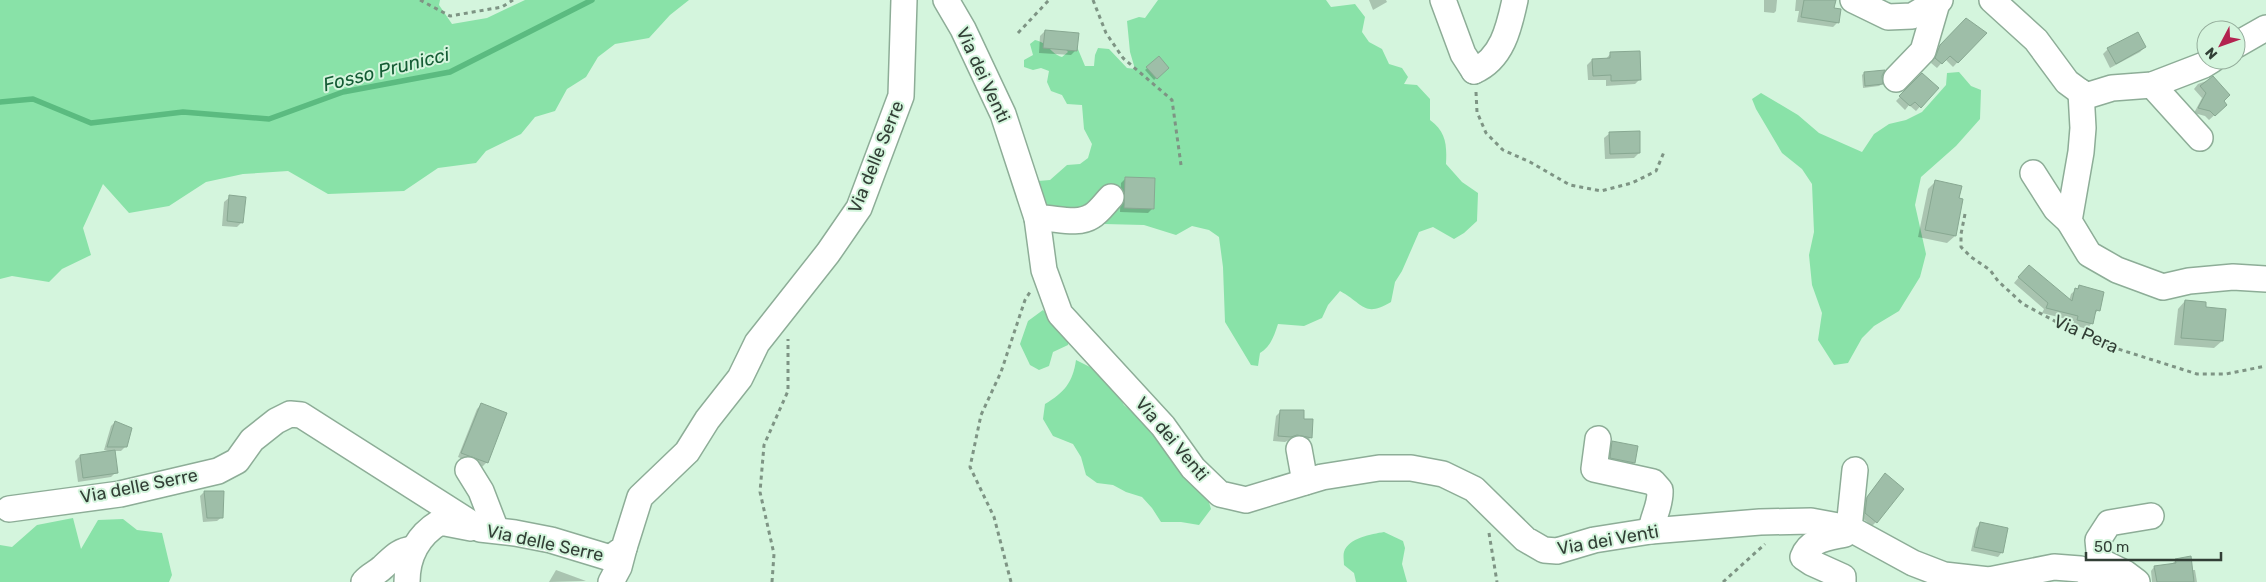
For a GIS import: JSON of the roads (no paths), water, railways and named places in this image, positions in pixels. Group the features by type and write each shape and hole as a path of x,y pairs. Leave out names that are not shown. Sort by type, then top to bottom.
{"street":[{"name":"Via delle Serre","path":"9,509 120,494 218,471 237,461 252,440 276,421 290,414 301,415 308,419 488,530 552,540 607,557 613,556 624,548 640,498 687,452 707,420 740,378 757,344 828,253 859,208 901,96 904,0"},
{"name":"Via dei Venti","path":"946,0 963,29 1003,114 1037,218 1044,270 1060,314 1163,426 1193,468 1220,494 1246,500 1322,477 1379,468 1411,468 1443,474 1474,490 1525,539 1544,550 1557,551 1594,540 1651,531 1760,522 1803,521 1849,528 1913,563 1944,575 1989,580 2054,567 2080,570 2109,582"},
{"path":"1443,0 1462,54 1474,71"},
{"path":"1460,0 1470,36 1474,71"},
{"path":"1474,71 1487,65 1499,51 1511,20 1514,0"},
{"path":"1853,0 1888,17 1912,16 1938,2"},
{"path":"1992,0 2036,40 2067,82 2086,96 2112,88 2152,85 2196,68"},
{"path":"1896,79 1923,51 1938,2"},
{"path":"2246,42 2264,36"},
{"path":"2152,85 2200,138"},
{"path":"2069,221 2081,152 2083,128 2081,92"},
{"path":"2033,173 2056,209 2069,221 2089,254 2117,270 2163,287 2190,281 2233,276 2266,279"},
{"path":"1037,218 1049,217 1080,221 1092,216 1111,196"},
{"path":"1598,439 1594,469 1653,482 1660,490 1661,502 1652,519 1651,531"},
{"path":"1299,449 1305,482"},
{"path":"407,582 407,564 413,549 427,530 440,522 488,530 481,491 468,470"},
{"path":"1844,582 1844,577 1803,557 1807,547 1820,540 1845,534 1849,528 1856,470"},
{"path":"2136,582 2125,573 2100,561 2098,540 2109,523 2151,516"},
{"path":"612,582 619,567 624,548"},
{"path":"364,582 370,575 383,567 392,556 402,550 413,549"}],"waterway":[{"name":"Fosso Prunicci","path":"0,102 33,99 91,123 183,112 269,119 343,92 450,72 592,0"}]}
